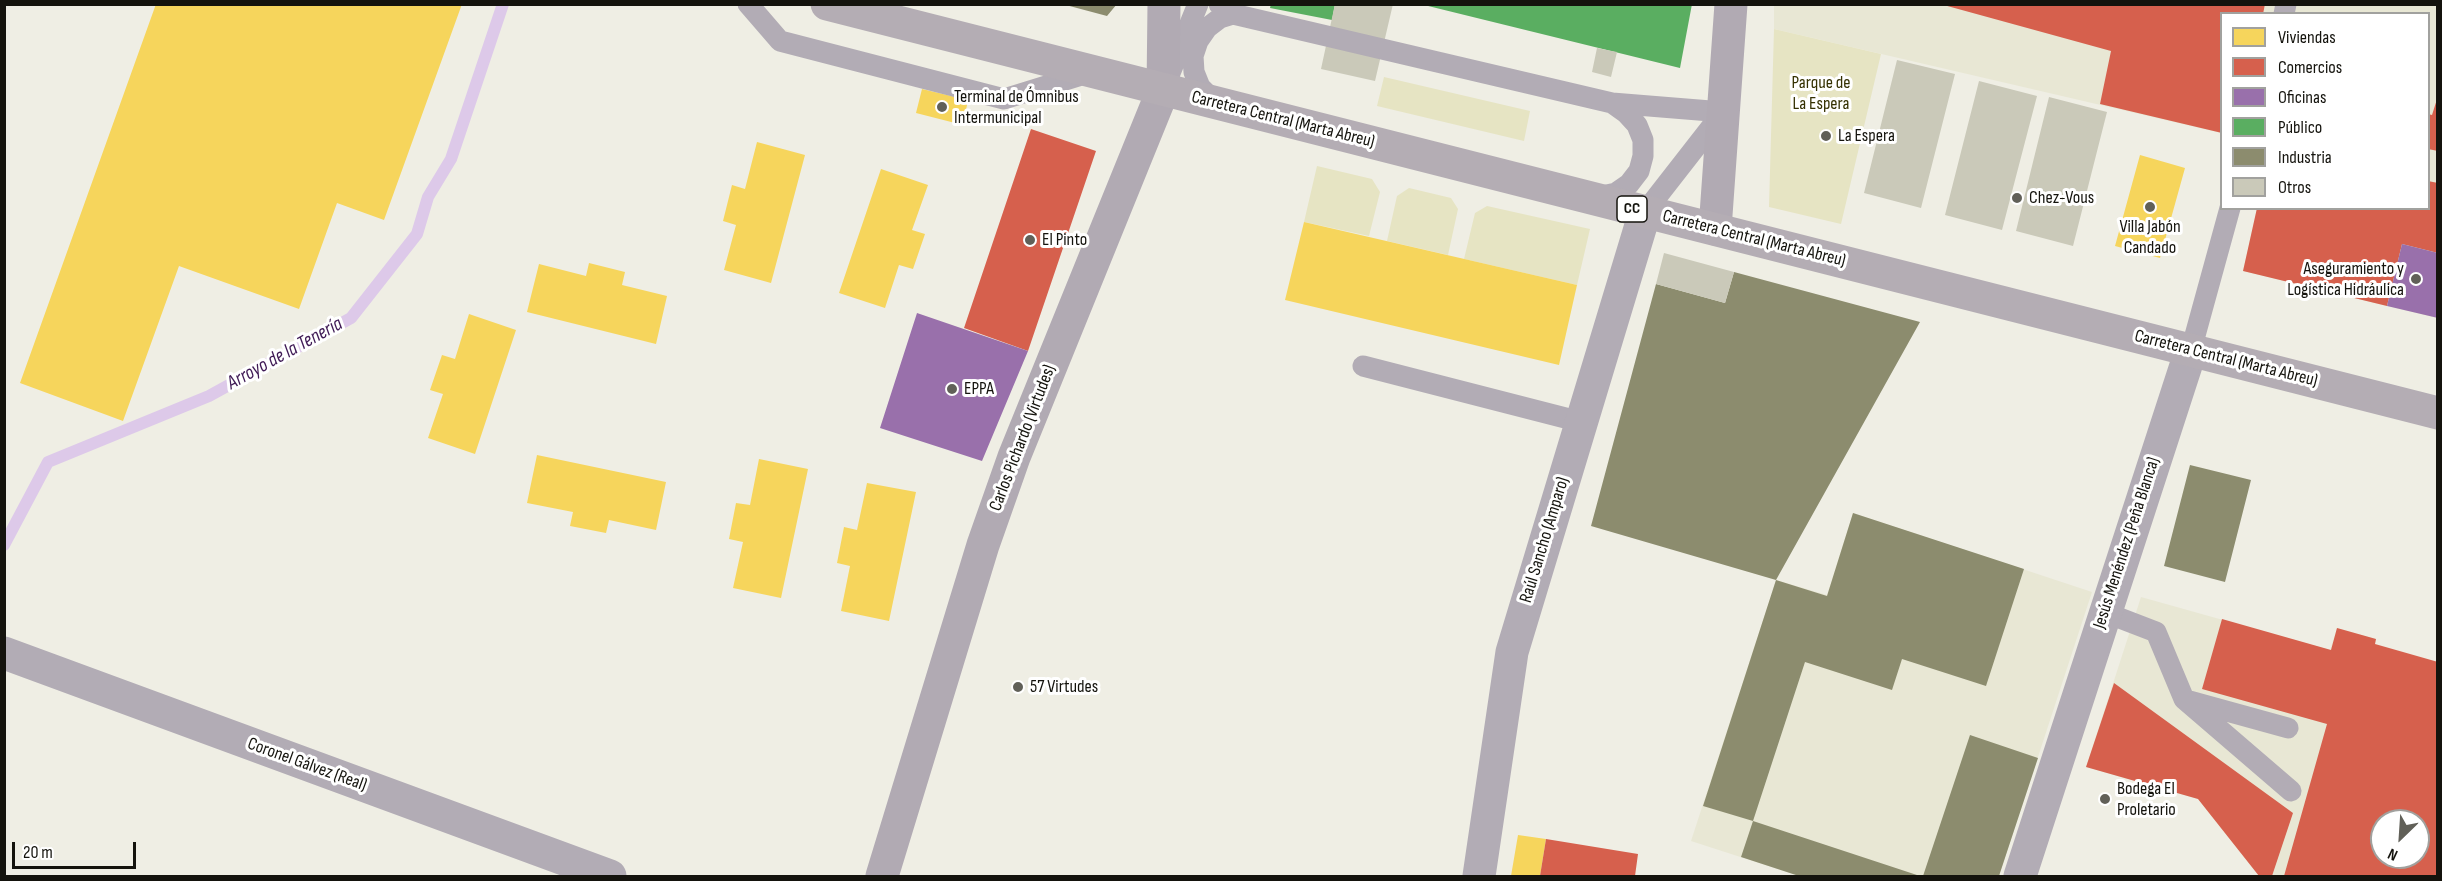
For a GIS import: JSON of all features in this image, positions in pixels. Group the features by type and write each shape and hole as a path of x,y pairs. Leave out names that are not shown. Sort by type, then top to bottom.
{"main road":[{"name":"Carretera Central (Marta Abreu)","path":"827,4 2438,413"}],"street":[{"name":"Carlos Pichardo (Virtudes)","path":"882,876 983,545 1014,457 1163,90 1164,4"},
{"path":"1715,229 1731,4"},
{"name":"Raúl Sancho (Amparo)","path":"1479,876 1512,652 1645,212"},
{"name":"Jesús Menéndez (Peña Blanca)","path":"2020,876 2104,612 2192,350"},
{"name":"Coronel Gálvez (Real)","path":"4,653 610,876"}],"lane":[{"path":"748,4 780,41 1004,99 1091,72"},
{"path":"1163,90 1198,4"},
{"path":"1223,105 1210,99 1200,87 1194,72 1193,56 1198,41 1207,28 1220,18 1226,9 1612,103 1723,112"},
{"path":"1585,196 1602,198 1616,193 1629,184 1639,171 1643,156 1640,133 1626,113 1612,103"},
{"path":"1645,212 1723,112"},
{"name":"Jesús Menéndez (Peña Blanca)","path":"2192,350 2229,210"},
{"path":"1363,366 1581,422"},
{"path":"2104,612 2156,632 2184,699 2291,791"},
{"path":"2184,699 2288,728"}],"shaded area":[{"path":"1774,4 2437,5 2437,318 2243,271 2257,210 2430,210 2430,12 2220,12 2220,133 1774,29"},
{"path":"1853,513 2092,592 1999,876 1799,876 1691,841 1776,580 1827,595"},
{"path":"2141,597 2330,650 2337,628 2376,639 2375,644 2438,729 2437,876 2259,876 2198,799 2086,767"}],"green space":[{"name":"Parque de La Espera","path":"1774,29 1881,54 1841,224 1769,207"},
{"path":"1384,77 1530,111 1524,141 1377,106"},
{"path":"1317,166 1372,179 1380,192 1369,236 1304,222"},
{"path":"1409,188 1451,198 1458,209 1448,255 1387,241 1397,196"},
{"path":"1487,206 1590,229 1577,285 1464,259 1475,213"}],"building: Viviendas":[{"path":"156,4 462,4 384,220 337,203 299,309 179,266 123,421 20,383"},
{"name":"Terminal de Ómnibus Intermunicipal","path":"922,89 968,100 963,125 916,113"},
{"path":"757,142 805,155 771,283 724,270 736,225 723,221 732,185 745,189"},
{"name":"Villa Jabón Candado","path":"2140,155 2185,168 2160,258 2115,246"},
{"path":"881,169 928,185 912,230 925,234 913,269 899,265 885,308 839,293"},
{"path":"1304,222 1577,285 1559,365 1285,300"},
{"path":"589,263 625,272 622,285 667,296 656,344 527,312 539,264 586,276"},
{"path":"469,314 516,330 475,454 428,438 443,394 430,390 442,355 455,359"},
{"path":"537,455 666,482 656,530 609,520 606,533 570,526 573,512 527,503"},
{"path":"759,459 808,469 781,598 733,588 743,542 729,539 736,503 750,505"},
{"path":"867,483 916,492 889,621 841,611 850,566 837,563 844,527 857,530"},
{"path":"1518,835 1546,839 1540,876 1511,876"}],"building: Comercios":[{"path":"1940,4 2265,4 2263,12 2220,12 2220,133 2100,104 2111,51"},
{"path":"2438,96 2438,151 2430,149 2430,114 2432,115"},
{"name":"El Pinto","path":"1031,129 1096,151 1028,351 964,328"},
{"path":"2430,181 2438,183 2438,253 2402,244 2387,306 2243,271 2257,210 2430,210"},
{"path":"2222,619 2331,650 2337,628 2376,639 2375,644 2438,662 2438,876 2284,876 2327,724 2202,689"},
{"path":"2114,683 2293,813 2272,876 2259,876 2198,799 2086,767"},
{"path":"1546,839 1638,854 1635,876 1540,876"}],"building: Oficinas":[{"name":"Aseguramiento y Logística Hidráulica","path":"2402,244 2438,253 2438,318 2387,306"},
{"name":"EPPA","path":"917,313 1028,351 982,461 880,428"}],"building: Público":[{"path":"1271,4 1335,4 1332,20 1270,8"},
{"path":"1420,4 1692,4 1680,68"}],"building: Industria":[{"path":"1062,4 1117,4 1107,16"},
{"path":"1734,272 1920,322 1776,580 1591,526 1656,284 1725,303"},
{"path":"2190,465 2251,480 2225,582 2164,566"},
{"path":"1853,513 2024,569 1986,686 1902,659 1892,690 1805,662 1753,821 1703,806 1776,580 1827,596"},
{"path":"1970,735 2038,758 1999,876 1923,876"},
{"path":"1753,821 1920,876 1799,876 1741,857"}],"building: Otros":[{"path":"1335,4 1393,4 1375,81 1321,69"},
{"path":"1597,48 1617,52 1611,77 1592,72"},
{"path":"1897,60 1955,74 1921,208 1864,193"},
{"path":"1979,81 2037,96 2002,230 1945,215"},
{"path":"2049,97 2107,112 2073,246 2016,231"},
{"path":"1664,253 1734,272 1725,303 1656,284"}],"waterway":[{"name":"Arroyo de la Tenería","path":"4,545 48,462 209,396 351,318 417,234 428,197 451,159 503,4"}],"place":[{"name":"Terminal de Ómnibus Intermunicipal","path":"942,107"},
{"name":"La Espera","path":"1826,136"},
{"name":"Chez-Vous","path":"2017,198"},
{"name":"Villa Jabón Candado","path":"2150,207"},
{"name":"El Pinto","path":"1030,240"},
{"name":"Aseguramiento y Logística Hidráulica","path":"2416,279"},
{"name":"EPPA","path":"952,389"},
{"name":"57 Virtudes","path":"1018,687"},
{"name":"Bodega El Proletario","path":"2105,799"}]}
